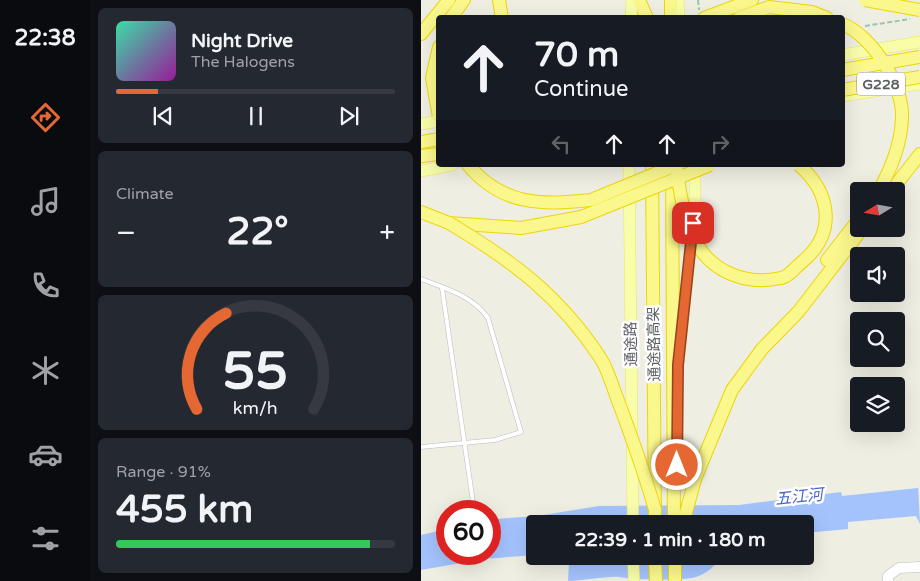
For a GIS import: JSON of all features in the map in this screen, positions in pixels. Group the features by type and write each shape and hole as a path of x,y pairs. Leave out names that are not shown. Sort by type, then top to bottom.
{"highway":[{"path":"437,15 449,0"},
{"path":"453,15 464,0"},
{"path":"499,0 502,15"},
{"path":"639,0 647,15"},
{"path":"649,15 650,0"},
{"path":"671,0 671,15"},
{"path":"712,15 752,0"},
{"path":"865,0 920,9"},
{"path":"895,0 920,9"},
{"path":"747,15 769,7 812,12 820,15"},
{"path":"421,34 436,16"},
{"path":"845,25 851,27 879,53 899,96 902,116 895,161 884,182"},
{"name":"G228","path":"845,69 920,56"},
{"path":"436,60 432,78 436,100"},
{"name":"G228","path":"845,90 920,77"},
{"path":"845,96 867,86"},
{"path":"421,142 436,140"},
{"path":"421,156 436,154"},
{"path":"898,182 920,154"},
{"path":"470,167 478,177 514,198 548,204 591,200 670,167"},
{"name":"通途路高架","path":"652,167 655,515"},
{"path":"675,167 683,210 701,249 725,271 748,281 783,278 810,256 824,234 827,207 813,177 801,167"},
{"name":"通途路高架","path":"675,167 676,515"},
{"path":"449,223 521,228 581,217 705,167"},
{"path":"421,212 449,223 488,246 559,302 602,360 640,456 655,510"},
{"path":"685,515 695,478 732,390 850,231"},
{"path":"762,349 799,311 855,238"},
{"path":"655,565 655,581"},
{"path":"675,581 676,565"}],"main road":[{"path":"631,15 632,0"},
{"path":"679,0 679,15"},
{"path":"845,54 920,42"},
{"path":"845,96 920,84"},
{"path":"421,124 436,122"},
{"path":"421,171 442,167"},
{"name":"通途路","path":"629,167 633,515"},
{"path":"675,167 678,365 676,515"},
{"path":"678,365 695,205 695,167"},
{"path":"633,565 633,581"}],"street":[{"path":"888,581 889,576 899,568 920,567"}],"lane":[{"path":"421,279 477,304 487,318 521,432 502,438 421,447"},
{"path":"442,288 473,500"}],"path":[{"path":"862,27 910,19"}],"water":[{"path":"918,484 920,524 916,516 848,522 848,529 814,532 814,515 543,515 599,506 739,505 841,492 842,496 918,488"},
{"path":"526,517 526,556 501,558 501,519"},
{"path":"436,532 436,565 450,565 421,570 421,535"},
{"path":"569,565 714,565 704,574 680,579 658,580 614,577 568,581"}],"route":[{"path":"677,465 678,365 693,223"}],"water label":[{"name":"五江河","path":"799,497"}]}
